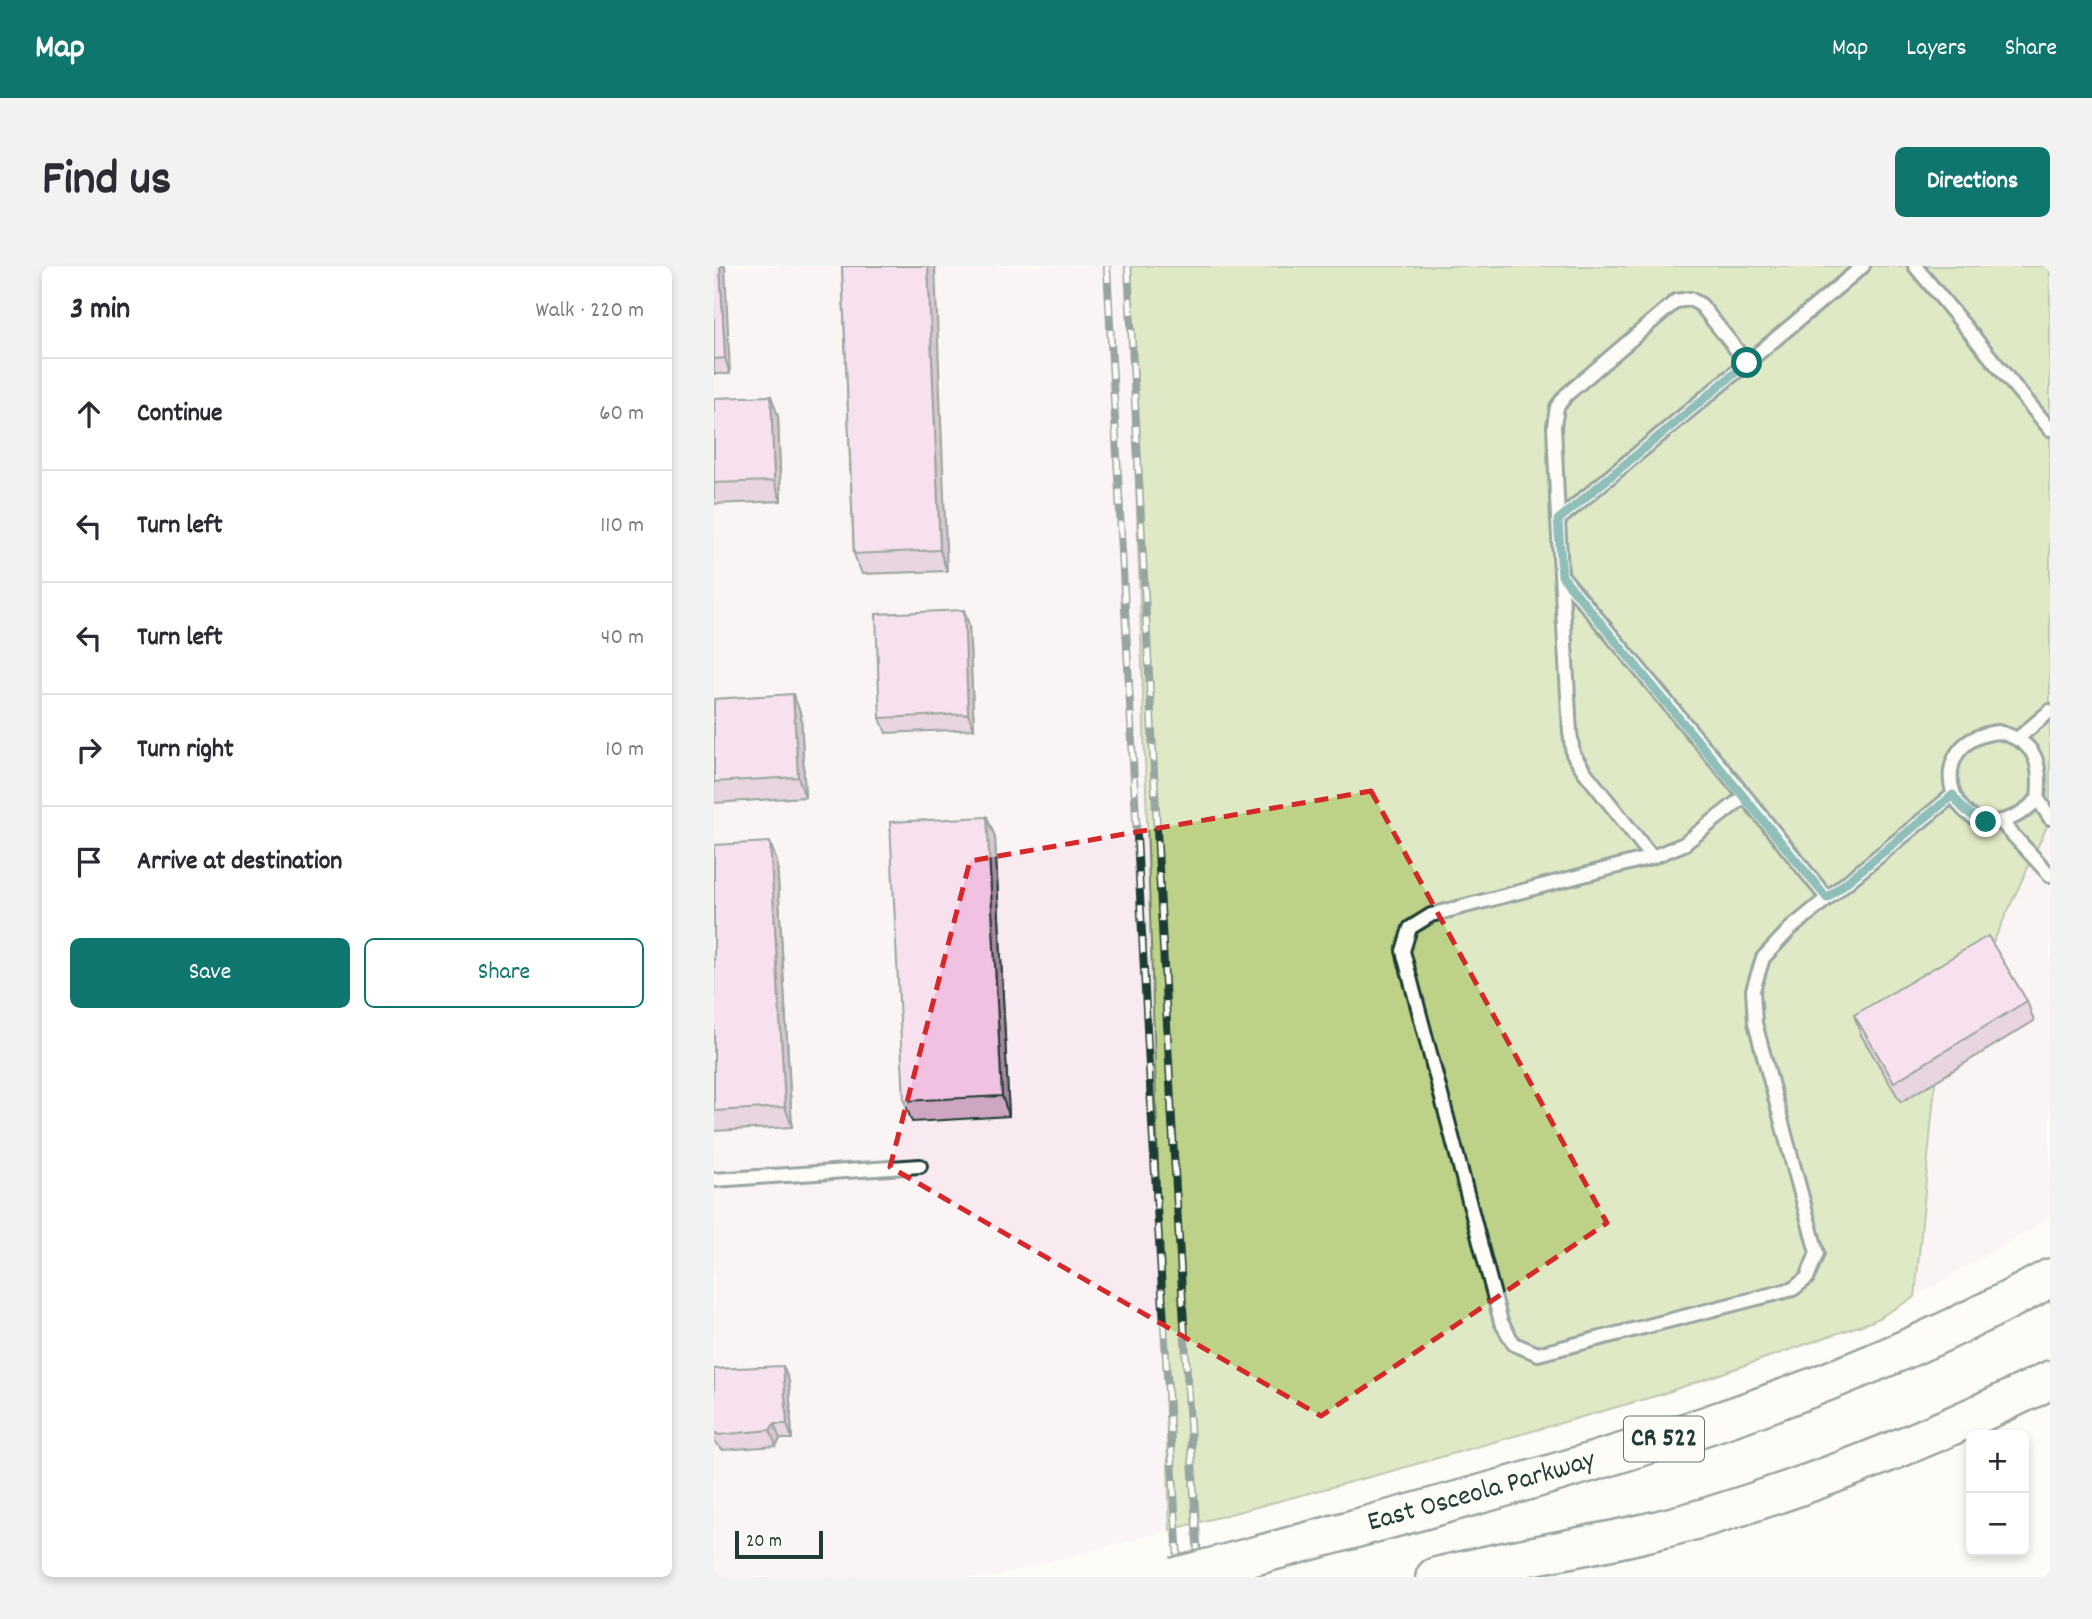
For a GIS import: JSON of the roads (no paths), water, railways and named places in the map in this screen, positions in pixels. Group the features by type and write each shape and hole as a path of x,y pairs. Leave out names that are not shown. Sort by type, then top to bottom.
{"main road":[{"name":"East Osceola Parkway","path":"1175,1577 1565,1471 1770,1402 1925,1340 2050,1278"},
{"path":"1435,1577 1609,1541 1709,1516 1819,1479 1910,1443 1992,1409 2050,1380"}],"lane":[{"path":"1558,520 1863,266"},
{"path":"1915,266 2050,429"},
{"path":"1652,857 1573,754 1558,520 1554,426 1557,407 1566,395 1676,302 1690,299 1701,305 1747,363"},
{"path":"1562,576 1827,898"},
{"path":"2017,739 2050,710"},
{"path":"2038,799 2015,818 2001,822 1986,822 1972,817 1953,795 1951,765 1958,751 1983,734 1998,732 2017,739 2035,755 2039,769 2038,799 2050,818"},
{"path":"1745,796 1685,844 1652,857 1432,915 1410,928 1403,951 1501,1322 1514,1344 1538,1354 1793,1289 1808,1278 1817,1253 1755,1023 1753,990 1763,958 1790,929 1953,795"},
{"path":"2001,822 2050,876"},
{"path":"714,1180 920,1166"}],"railway":[{"path":"1107,266 1179,1577"},
{"path":"1128,266 1172,1121 1199,1577"}]}
